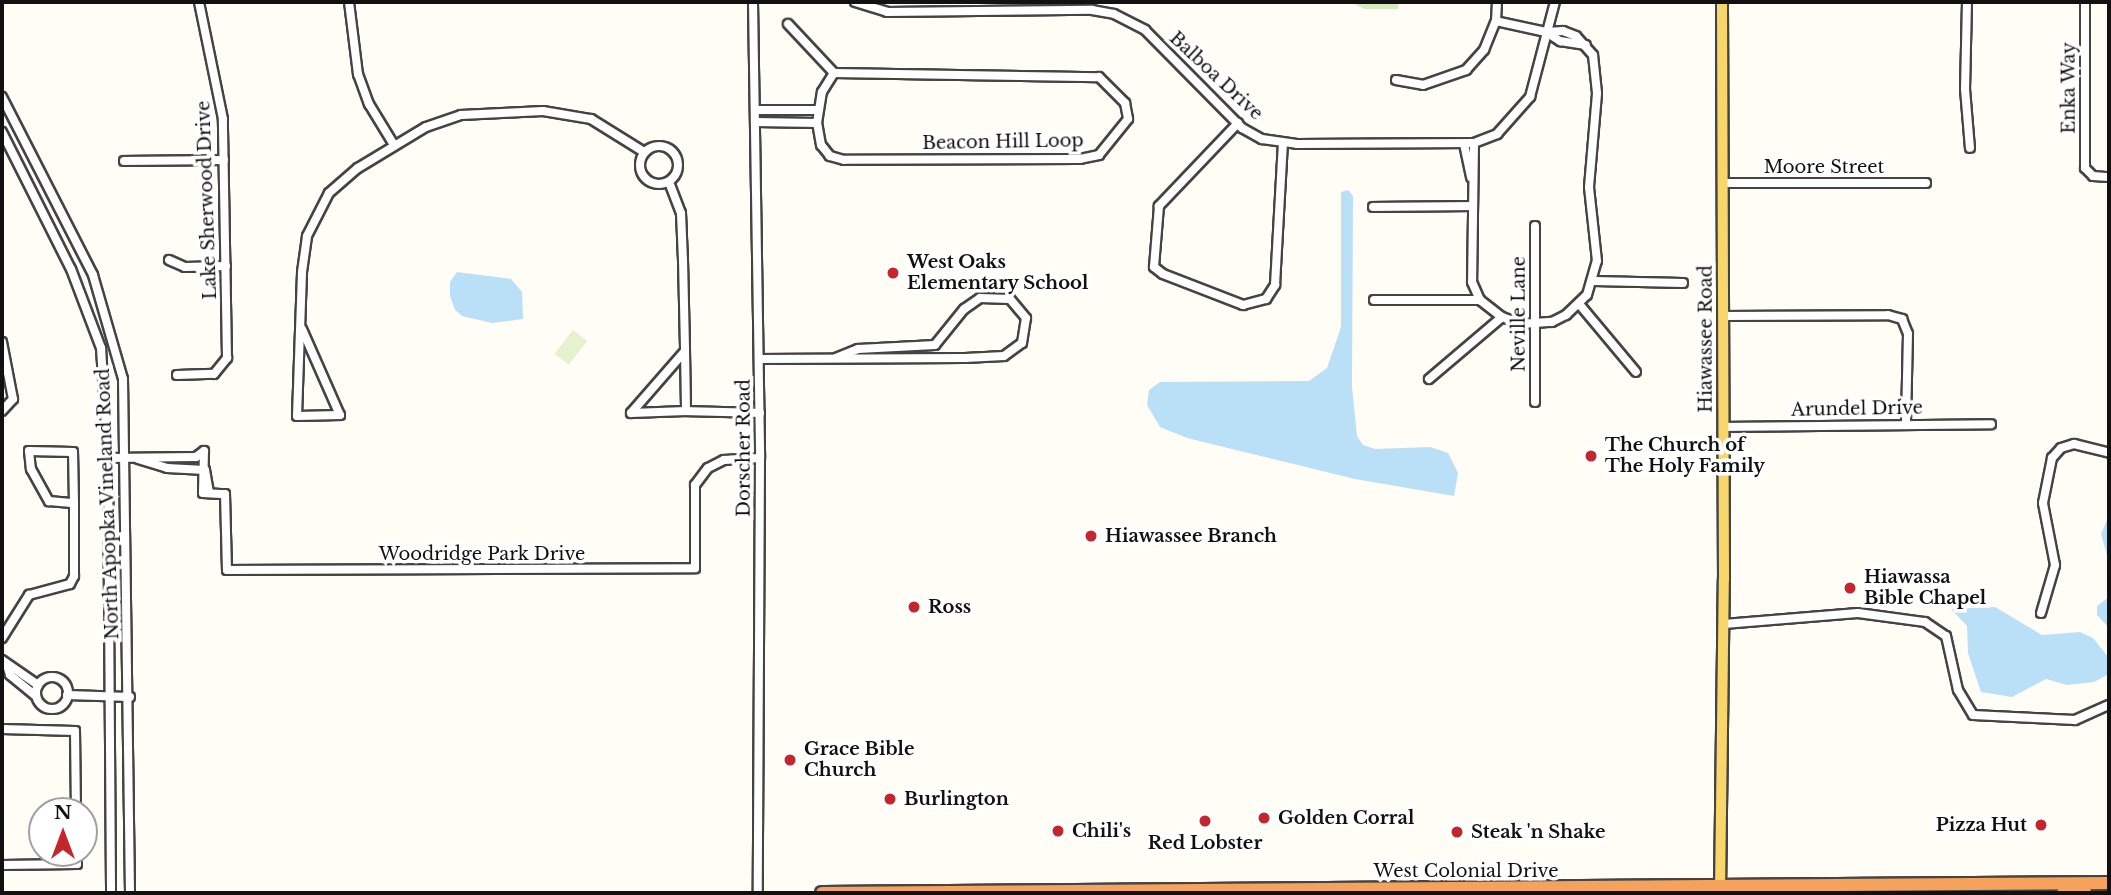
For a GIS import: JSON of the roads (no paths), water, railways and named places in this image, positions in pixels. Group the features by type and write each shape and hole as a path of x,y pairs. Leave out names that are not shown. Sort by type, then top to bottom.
{"highway":[{"name":"West Colonial Drive","path":"822,893 1722,891 2020,888 2109,884"},
{"path":"2063,893 2109,884"}],"main road":[{"name":"Hiawassee Road","path":"1722,2 1722,891"}],"street":[{"name":"Lake Sherwood Drive","path":"177,375 214,374 227,358 224,160 217,81 199,2"},
{"path":"349,2 358,74 369,104 394,145"},
{"name":"Dorscher Road","path":"753,2 760,413 758,893"},
{"name":"Balboa Drive","path":"855,2 887,12 1091,10 1114,14 1144,30 1238,124 1262,139 1283,143 1474,144"},
{"path":"1396,80 1423,85 1466,70 1484,50 1496,21 1497,2"},
{"path":"1496,21 1546,32 1560,41 1588,46 1596,70 1588,187 1597,261 1594,281 1580,305 1552,322 1535,324 1503,317 1480,300 1472,282 1472,187 1474,144 1497,134 1530,97 1546,32 1555,2"},
{"path":"1968,2 1965,89 1970,148"},
{"name":"Enka Way","path":"2085,2 2088,173 2109,177"},
{"path":"788,24 834,73"},
{"name":"Beacon Hill Loop","path":"834,73 1098,77 1125,103 1128,119 1100,155 1080,159 844,160 830,156 821,145 817,123 818,110 834,73"},
{"name":"North Apopka Vineland Road","path":"2,97 88,265 111,326 123,379 130,697 130,893"},
{"path":"756,110 818,110"},
{"path":"302,329 340,415 297,416 306,248 319,208 358,168 394,145 461,116 543,111 591,119 644,152"},
{"path":"756,121 817,123"},
{"path":"1238,124 1158,206 1154,267 1163,274 1242,304 1266,299 1275,285 1283,143"},
{"path":"3,137 19,131"},
{"name":"North Apopka Vineland Road","path":"3,137 71,269 101,348 108,458 111,893"},
{"path":"1464,144 1472,187"},
{"path":"661,146 673,152 678,166 668,182 654,184 643,176 639,165 644,152 661,146"},
{"path":"124,161 224,160"},
{"path":"668,182 681,212 686,411"},
{"name":"Moore Street","path":"1723,183 1926,183"},
{"path":"1373,207 1472,206"},
{"name":"Neville Lane","path":"1535,226 1535,402"},
{"path":"169,260 185,267 226,266"},
{"path":"1594,281 1683,283"},
{"path":"759,359 1004,356 1022,344 1026,318 1010,299 980,298 964,309 935,345 858,349 836,358"},
{"path":"1374,300 1480,300"},
{"path":"1580,305 1636,372"},
{"path":"1724,316 1888,315 1902,319 1908,334 1906,425"},
{"path":"1429,379 1503,317"},
{"path":"2,342 13,399 2,411"},
{"path":"685,351 631,412 760,413"},
{"name":"Arundel Drive","path":"1724,427 1991,424"},
{"path":"2041,613 2055,565 2043,503 2052,458 2061,448 2074,444 2109,453"},
{"path":"2,638 29,595 70,584 74,576 74,503 73,452 29,451 31,469 49,501 74,503"},
{"name":"Woodridge Park Drive","path":"108,458 196,457 204,451 206,493 225,494 227,570 695,568 695,485 708,468 724,460 760,458"},
{"name":"Woodridge Park Drive","path":"138,459 166,468 205,470"},
{"path":"1724,625 1858,613 1925,622 1937,627 1951,645 1958,690 1973,715 2075,720 2109,705"},
{"path":"5,663 38,685"},
{"path":"5,663 10,675 36,696 42,705 53,708 63,704 67,695 65,685 57,678 46,678 38,685 36,696"},
{"path":"67,695 130,697"},
{"path":"2,729 75,731 76,797"},
{"path":"2,865 28,865"}],"water":[{"path":"1348,190 1353,196 1352,387 1357,436 1363,445 1375,449 1430,447 1448,453 1458,473 1454,496 1355,479 1187,438 1160,427 1147,405 1149,390 1160,382 1309,381 1327,368 1341,327 1341,192"},
{"path":"457,272 511,279 522,292 523,319 492,323 462,316 455,310 450,296 450,282"},
{"path":"2109,515 2109,562 2101,534"},
{"path":"2109,597 2109,628 2097,615 2097,606"},
{"path":"1995,607 2042,635 2080,632 2093,638 2109,658 2109,674 2094,682 2067,685 2046,679 2012,697 1981,692 1968,653 1967,626 1951,609"}],"place":[{"name":"West Oaks Elementary School","path":"893,273"},
{"name":"The Church of The Holy Family","path":"1591,456"},
{"name":"Hiawassee Branch","path":"1091,536"},
{"name":"Hiawassa Bible Chapel","path":"1850,588"},
{"name":"Ross","path":"914,607"},
{"name":"Grace Bible Church","path":"790,760"},
{"name":"Burlington","path":"890,799"},
{"name":"Golden Corral","path":"1264,818"},
{"name":"Red Lobster","path":"1205,821"},
{"name":"Pizza Hut","path":"2041,825"},
{"name":"Chili's","path":"1058,831"},
{"name":"Steak 'n Shake","path":"1457,832"}]}
